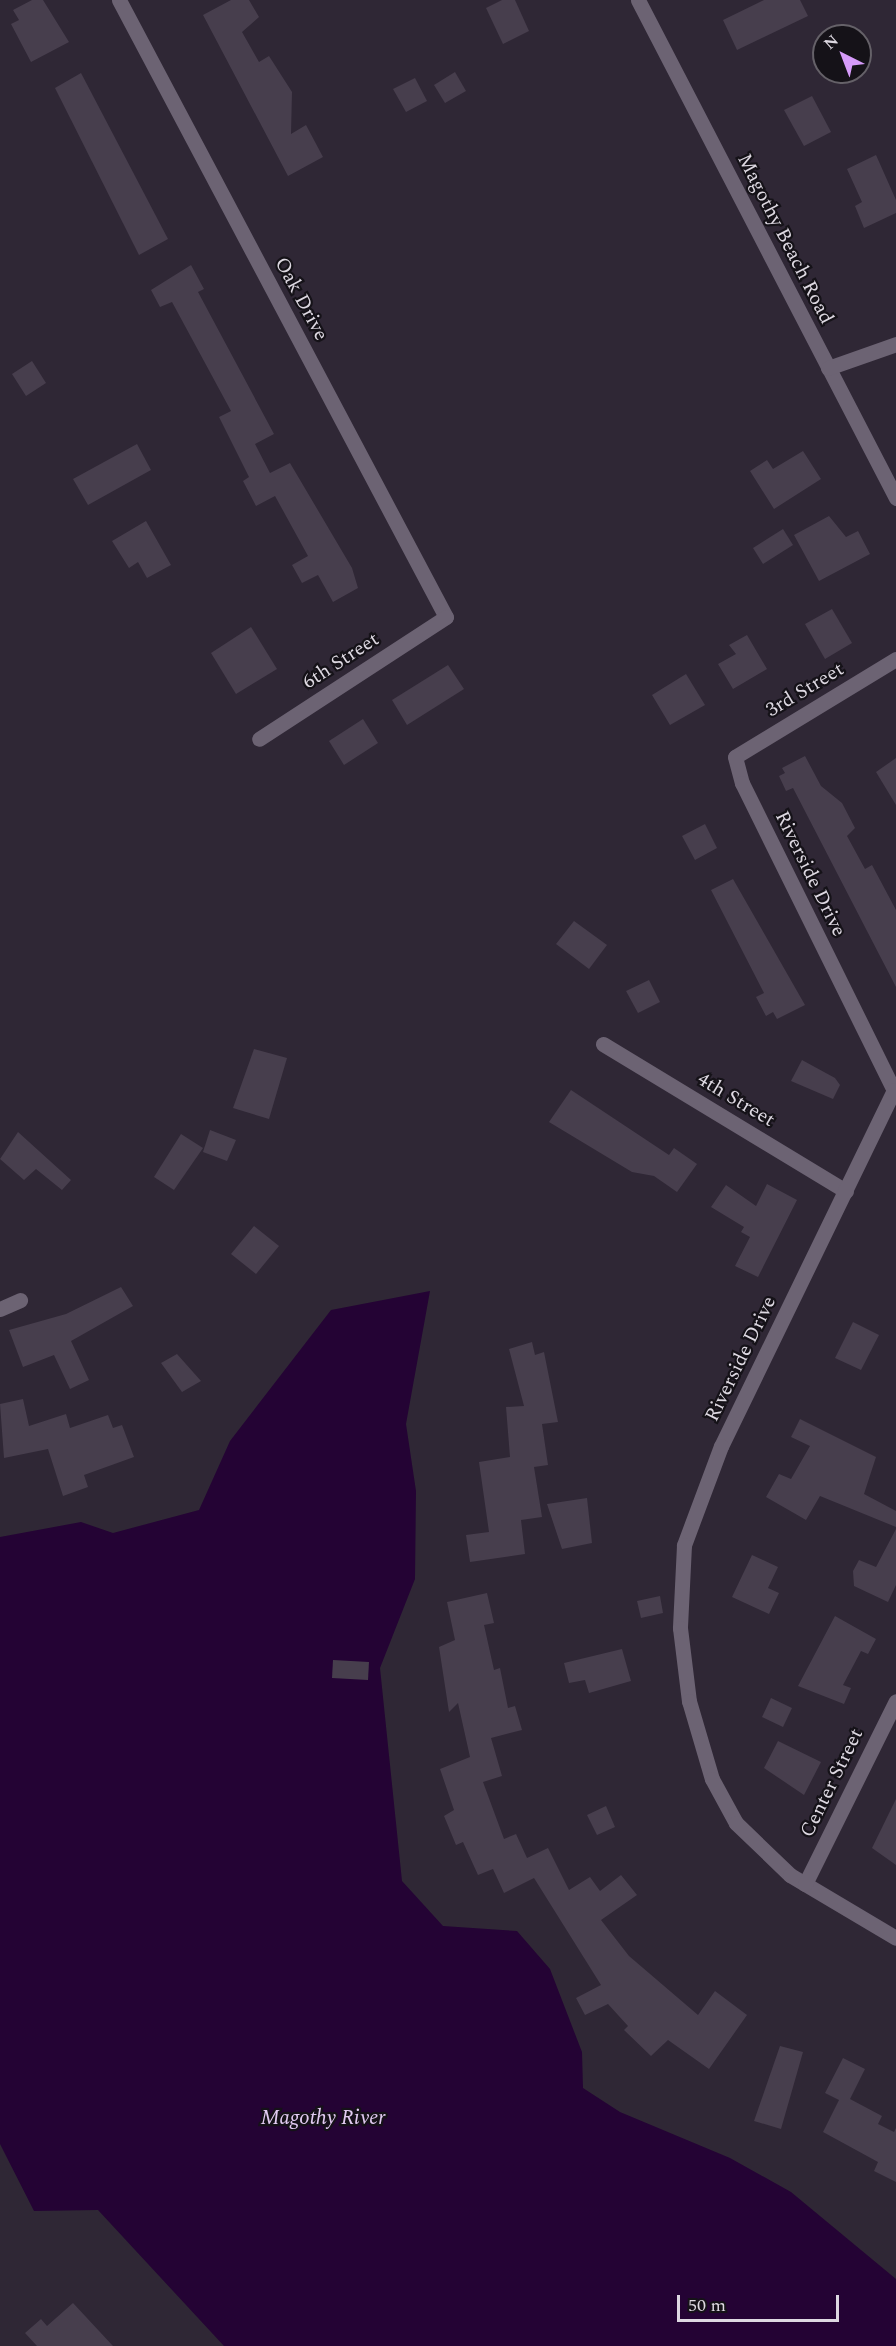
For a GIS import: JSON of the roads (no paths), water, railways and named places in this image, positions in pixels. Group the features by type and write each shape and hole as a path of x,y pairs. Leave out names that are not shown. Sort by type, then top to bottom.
{"street":[{"name":"Oak Drive","path":"119,0 446,617"},
{"name":"Magothy Beach Road","path":"638,0 896,498"},
{"path":"828,368 896,344"},
{"name":"6th Street","path":"259,739 446,617"},
{"name":"3rd Street","path":"735,757 896,659"},
{"name":"Riverside Drive","path":"735,757 742,783 895,1093 721,1446 682,1562 680,1628 689,1701 712,1779 736,1823 805,1884 896,1938"},
{"name":"4th Street","path":"603,1044 846,1191"},
{"path":"0,1309 20,1300"},
{"name":"Center Street","path":"805,1884 896,1701"}],"water":[{"name":"Magothy River","path":"430,1291 406,1424 416,1491 415,1579 380,1668 402,1881 443,1926 517,1931 550,1969 582,2052 583,2088 620,2112 730,2158 791,2192 896,2279 896,2346 224,2346 98,2210 34,2211 0,2144 0,1537 81,1522 113,1533 199,1510 230,1441 331,1310"}]}
